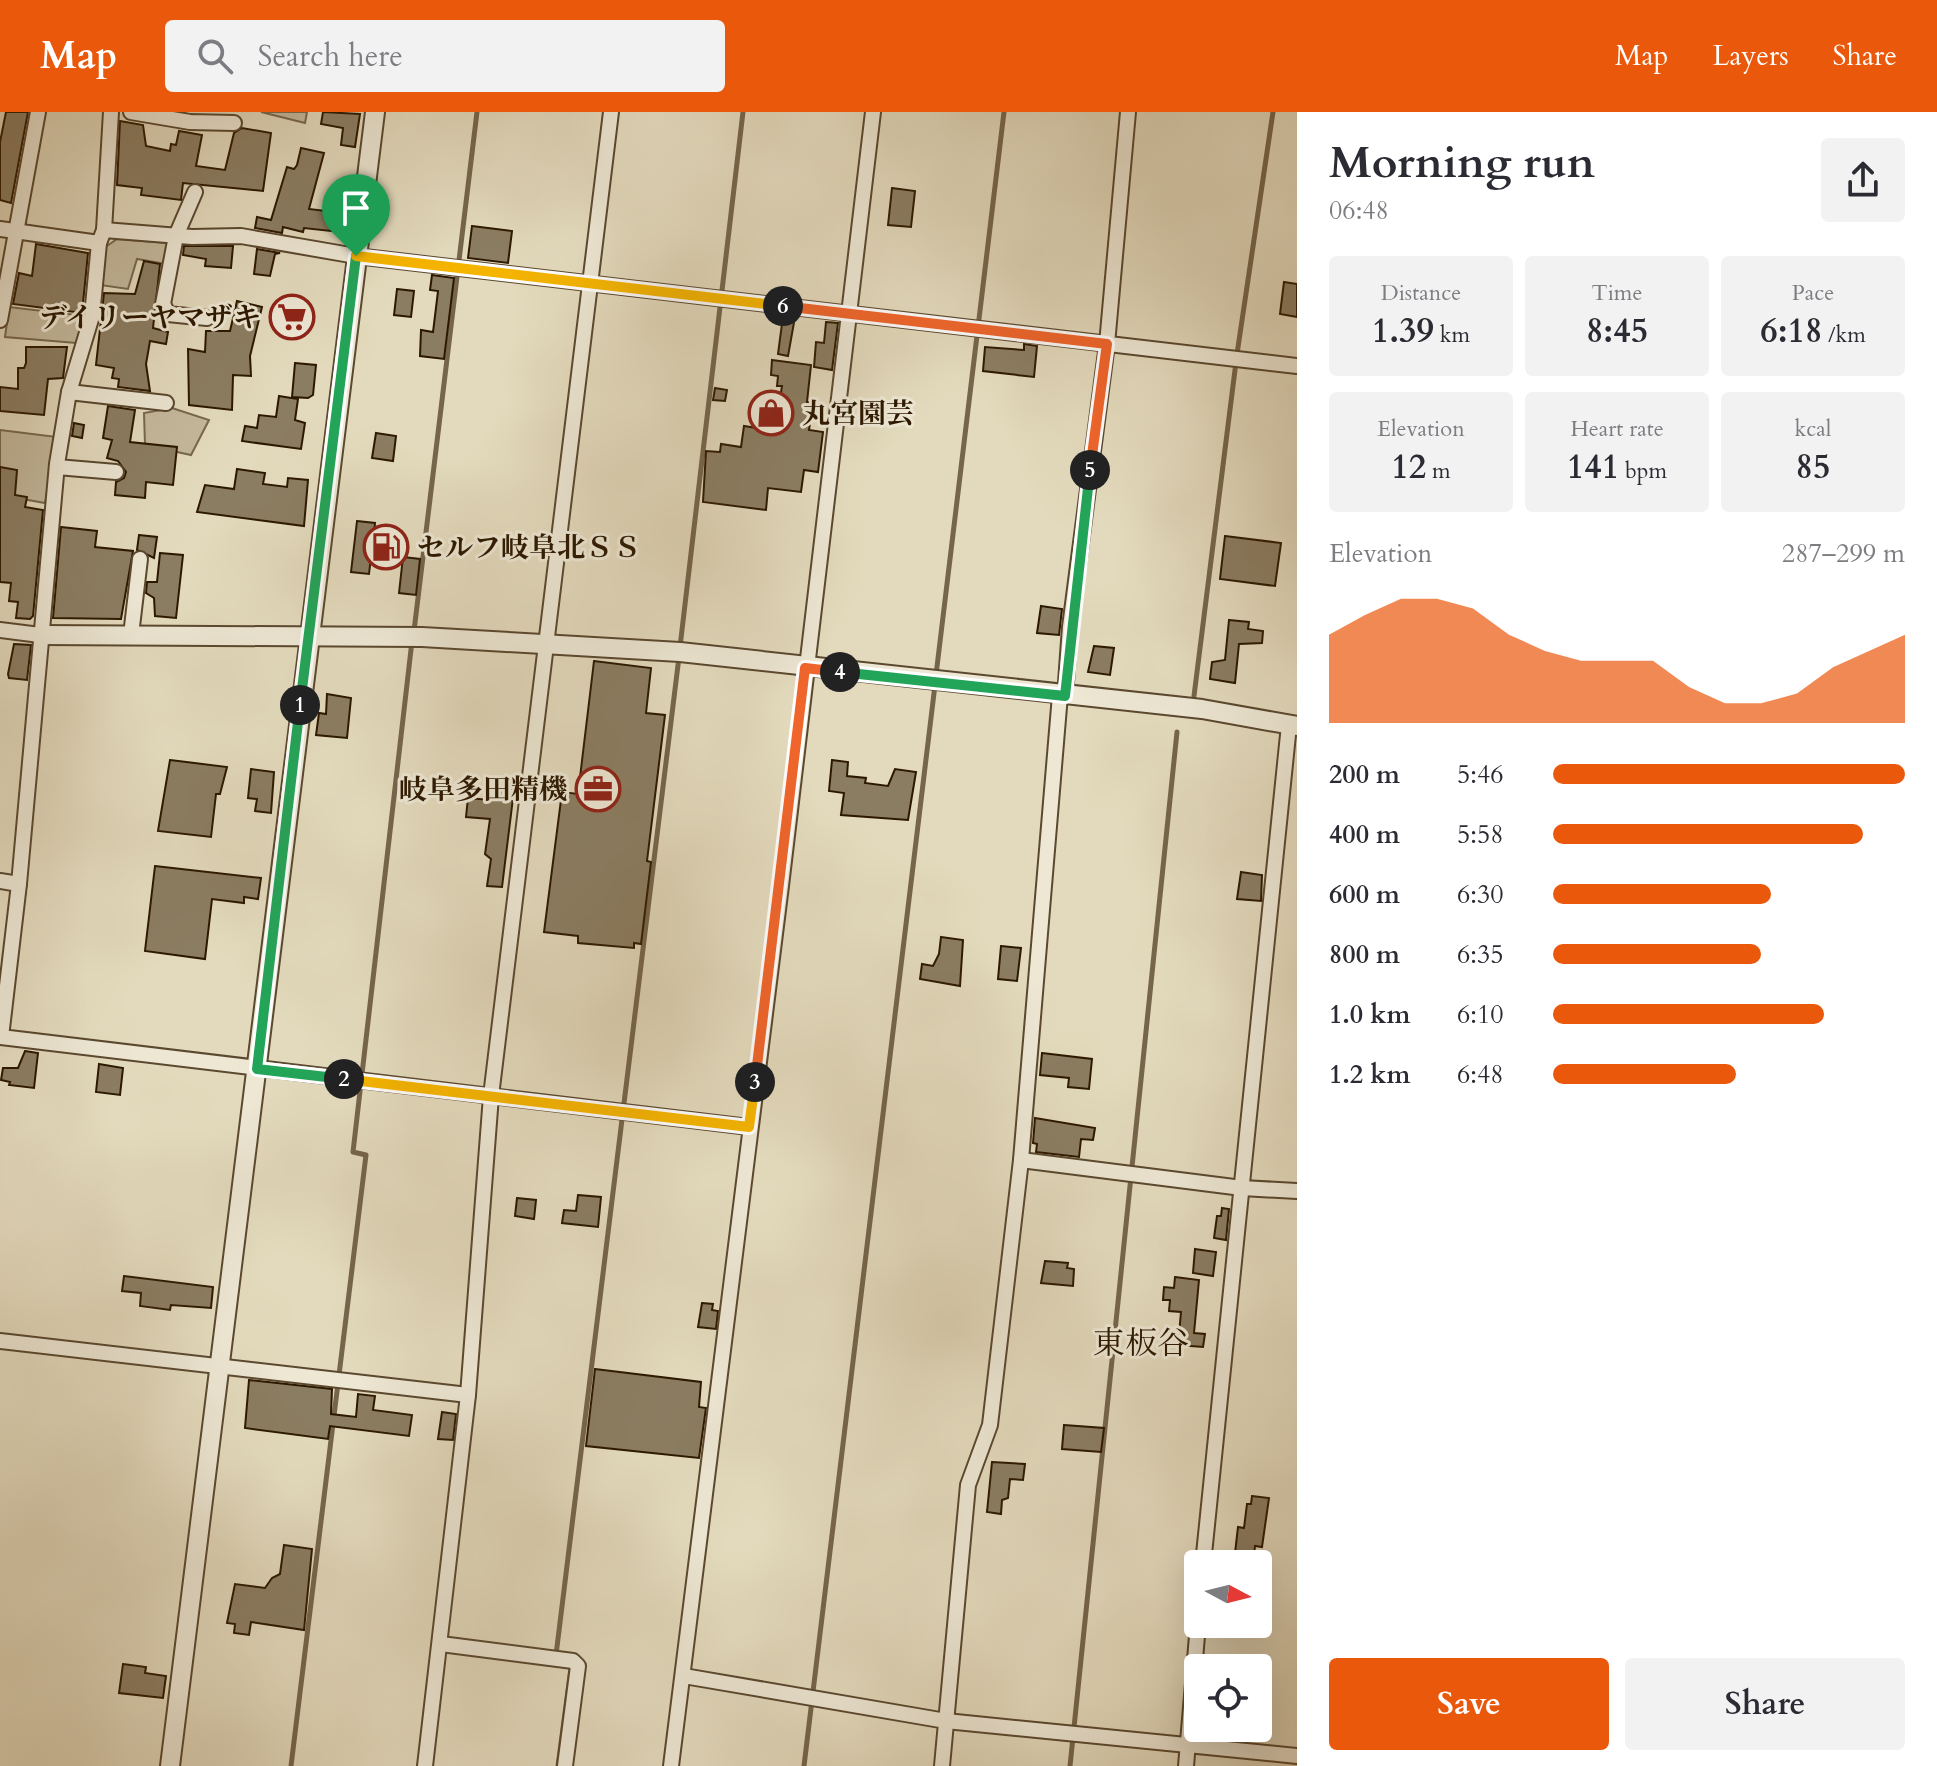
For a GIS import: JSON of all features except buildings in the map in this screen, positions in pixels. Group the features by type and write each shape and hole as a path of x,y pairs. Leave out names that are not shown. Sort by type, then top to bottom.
{"street":[{"path":"0,320 7,230 38,112"},
{"path":"111,112 102,236 92,316 69,392 57,467 19,884 1,1037 749,1127"},
{"path":"131,112 190,122 234,123"},
{"path":"170,1766 375,112"},
{"path":"425,1766 468,1395 491,1096 611,112"},
{"path":"671,1766 873,112"},
{"path":"942,1766 968,1485 990,1425 1021,1160 1062,696 1107,344 1128,112"},
{"path":"195,192 176,236 164,311 207,318"},
{"path":"7,230 102,236 241,236 356,256 1297,366"},
{"path":"69,392 166,403"},
{"path":"57,467 116,472"},
{"path":"131,635 140,559"},
{"path":"0,630 40,635 422,637 680,652 1202,709 1293,725 1204,1550"},
{"path":"0,881 19,884"},
{"path":"1021,1160 1242,1188 1297,1191"},
{"path":"0,1341 221,1364 468,1395"},
{"path":"1186,1766 1197,1638"},
{"path":"441,1644 573,1661 578,1666 565,1766"},
{"path":"684,1676 946,1721 1297,1756"}],"shaded area":[{"path":"261,112 307,112 305,123"},
{"path":"117,239 169,243 166,264 137,259 128,289 100,285 104,248"},
{"path":"9,307 85,316 76,343 5,337"},
{"path":"172,408 209,420 191,455 145,445 144,413"},
{"path":"0,430 57,437 45,503 0,495"}],"waterway":[{"path":"414,631 477,112"},
{"path":"680,647 743,112"},
{"path":"936,675 1004,112"},
{"path":"1194,696 1237,354 1273,112"},
{"path":"291,1766 366,1155 353,1152 412,641"},
{"path":"556,1655 679,657"},
{"path":"804,1766 935,685"},
{"path":"1070,1766 1177,732"},
{"path":"558,1766 571,1668 566,1665"}],"place":[{"name":"デイリーヤマザキ","path":"292,317"},
{"name":"丸宮園芸","path":"771,413"},
{"name":"セルフ岐阜北ＳＳ","path":"386,547"},
{"name":"岐阜多田精機","path":"598,789"}],"district":[{"name":"東板谷","path":"1141,1343"}],"route":[{"path":"356,256 590,281 1107,344 1070,627 1065,696 805,668 781,886 749,1127 257,1069 356,256"}]}
